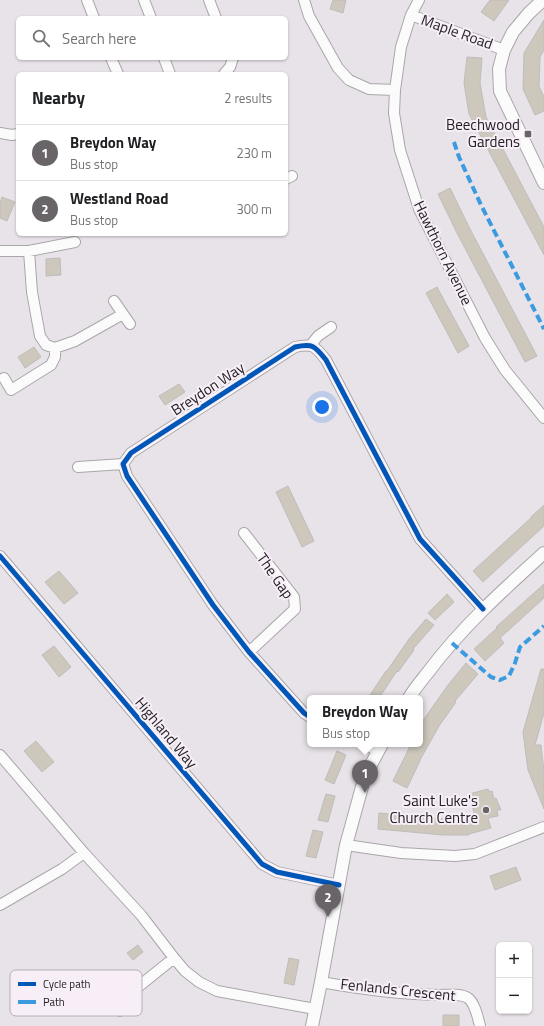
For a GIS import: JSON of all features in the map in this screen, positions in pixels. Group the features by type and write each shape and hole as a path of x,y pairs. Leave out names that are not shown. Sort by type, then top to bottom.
{"street":[{"path":"87,0 93,16"},
{"path":"144,0 150,16"},
{"path":"209,0 215,16"},
{"path":"304,0 309,16 338,68 349,80 369,89 395,90"},
{"name":"Hawthorn Avenue","path":"419,0 411,15 401,48 395,90 394,113 400,150 419,209 485,338 505,370 544,418"},
{"path":"542,0 513,32 504,50 499,69 500,91 544,183"},
{"name":"Maple Road","path":"411,15 504,50"},
{"path":"112,60 117,72"},
{"path":"165,60 169,72"},
{"path":"226,72 230,67 232,60"},
{"path":"0,133 16,134"},
{"path":"0,251 29,250 75,242"},
{"path":"29,250 32,292 40,336 46,345 55,348 75,341 123,314"},
{"path":"114,301 130,324"},
{"path":"331,327 318,336 310,346 316,348 326,360 420,538 483,609"},
{"name":"Breydon Way","path":"123,464 131,453 295,347 305,345 310,346"},
{"path":"4,378 11,390 51,365 55,357 55,348"},
{"path":"78,467 123,464 127,476 213,605 249,652 304,714 307,715"},
{"name":"The Gap","path":"244,533 294,597 295,609 249,652"},
{"path":"411,695 441,654 483,609 544,553"},
{"name":"Highland Way","path":"0,556 262,864 277,872 339,885"},
{"path":"312,1026 346,845 365,776 380,747"},
{"path":"0,755 84,853 141,915 185,971 199,982 217,991 315,1009"},
{"path":"346,845 401,853 456,856 475,854 544,827"},
{"path":"0,905 62,869 84,853"},
{"path":"142,984 174,958"},
{"name":"Fenlands Crescent","path":"321,982 407,994 458,995 469,999 476,1010 480,1026"}],"building":[{"path":"333,0 346,0 343,13 330,9"},
{"path":"490,0 509,0 494,21 481,12"},
{"path":"544,20 544,50 540,57 539,86 544,97 544,111 535,115 523,89 524,53"},
{"path":"467,57 482,58 480,83 486,117 544,227 544,255 469,114 464,83"},
{"path":"450,188 537,356 525,362 438,194"},
{"path":"2,197 15,202 7,221 0,218 0,203"},
{"path":"60,258 61,275 46,276 46,259"},
{"path":"437,287 469,346 458,353 426,293"},
{"path":"34,347 41,357 25,368 18,357"},
{"path":"179,384 185,392 165,405 159,396"},
{"path":"288,486 314,541 302,547 276,492"},
{"path":"544,505 544,526 483,582 473,571"},
{"path":"59,571 78,593 64,604 45,582"},
{"path":"544,584 544,598 500,638 504,643 485,661 474,649"},
{"path":"447,594 454,602 435,620 428,613"},
{"path":"426,619 434,625 413,649 414,650 398,672 397,671 381,695 370,695 386,671 409,639"},
{"path":"54,646 71,667 59,677 42,655"},
{"path":"466,663 478,674 455,701 456,702 439,726 420,760 407,788 393,781 410,747 423,747 423,721 448,685"},
{"path":"541,669 544,669 544,713 535,745 541,745 544,771 544,809 528,770 523,732"},
{"path":"36,741 54,762 42,772 24,751"},
{"path":"337,751 346,755 334,784 325,780"},
{"path":"488,789 489,792 492,791 494,799 496,798 501,810 497,810 498,816 488,818 491,828 469,835 443,835 378,829 379,813 442,819 476,820 469,794"},
{"path":"326,794 335,796 328,822 318,820"},
{"path":"313,830 323,832 316,858 306,856"},
{"path":"516,867 521,880 495,890 490,876"},
{"path":"138,945 143,952 133,960 127,953"},
{"path":"289,958 299,960 294,985 284,983"},
{"path":"443,1015 459,1015 459,1026 443,1026"}],"marked path":[{"path":"454,142 459,157 481,205 544,329"},
{"path":"452,643 491,677 500,680 509,676 520,647 544,626"}],"cycle path":[{"path":"307,715 249,652 213,605 127,476 123,464 131,453 295,347 306,345 313,347 326,360 420,539 483,609"},
{"path":"0,556 262,864 277,872 339,885"}],"place":[{"name":"Beechwood Gardens","path":"528,134"},
{"name":"Breydon Way","path":"365,793"},
{"name":"Saint Luke's Church Centre","path":"486,810"},
{"name":"Westland Road","path":"328,917"}]}
